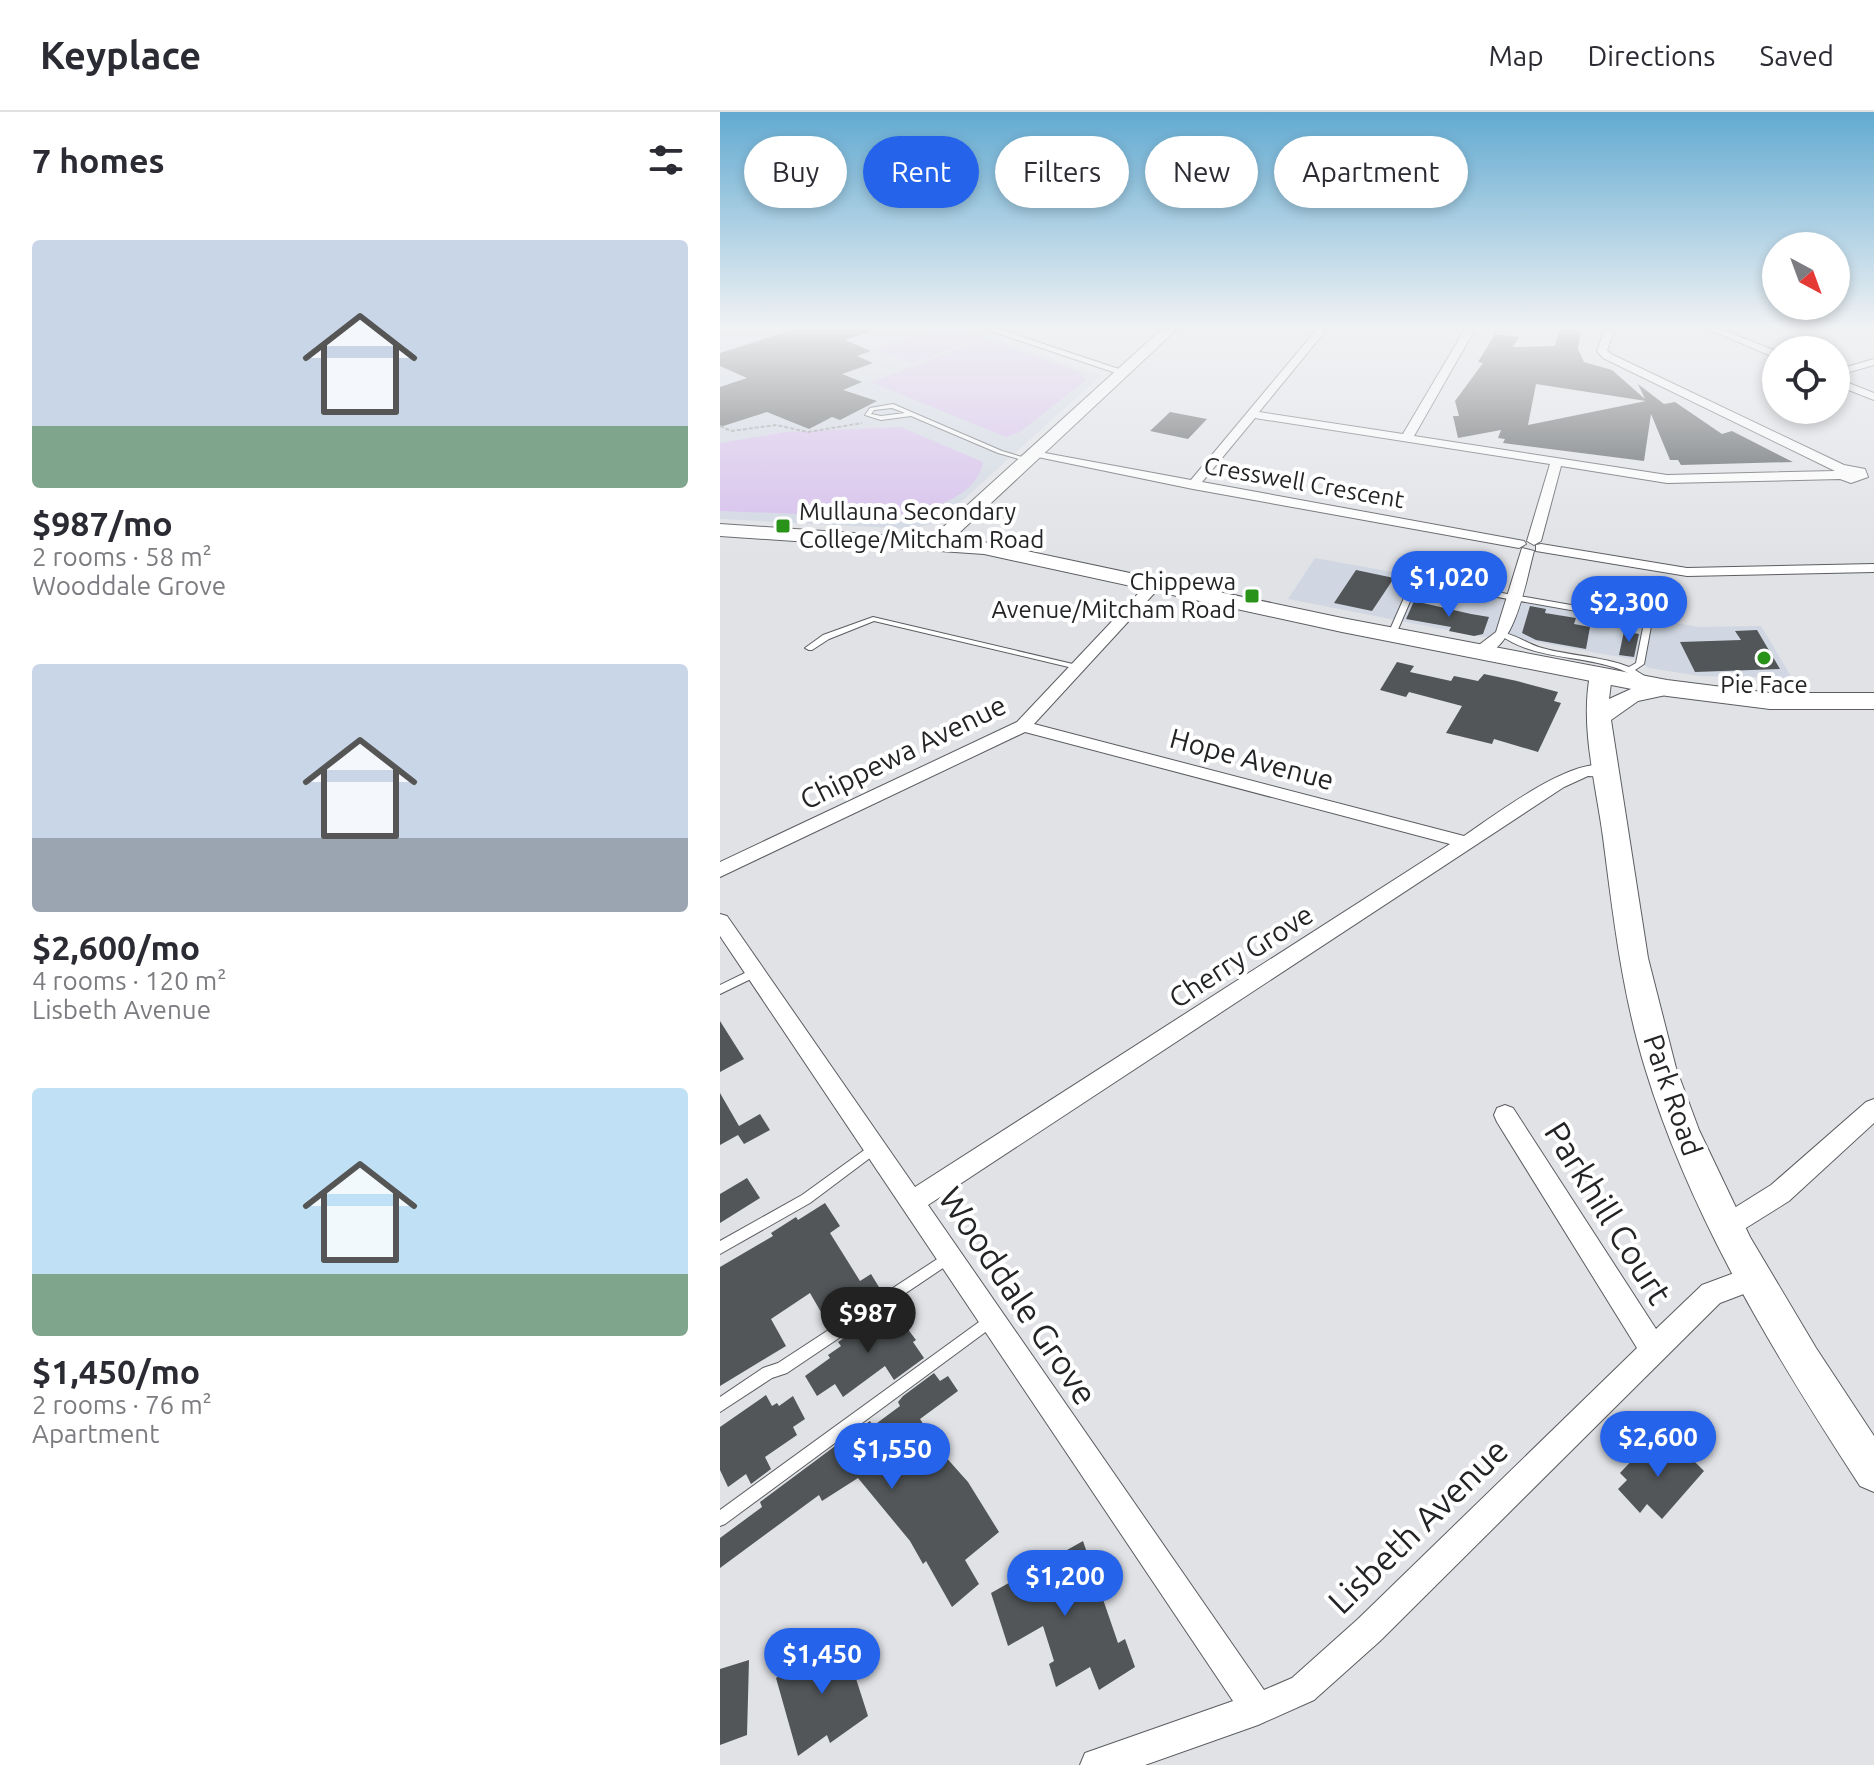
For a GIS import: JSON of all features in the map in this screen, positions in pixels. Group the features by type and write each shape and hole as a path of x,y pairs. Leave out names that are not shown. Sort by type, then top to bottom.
{"main road":[{"path":"720,530 984,548 1392,634 1480,651 1518,652 1601,675 1661,687 1770,701 1874,701"},
{"path":"1722,694 1874,687"}],"street":[{"path":"937,543 1086,406"},
{"path":"1193,485 1258,406"},
{"path":"1406,439 1425,406"},
{"path":"1709,406 1842,472"},
{"path":"1252,414 1667,479 1842,472 1861,475 1874,484"},
{"name":"Cresswell Crescent","path":"1031,458 1687,572 1874,568"},
{"path":"1480,651 1503,634 1556,463"},
{"path":"1861,475 1874,467"},
{"name":"Chippewa Avenue","path":"720,870 1023,726 1155,584"},
{"name":"Park Road","path":"1601,675 1597,687 1600,718 1643,1004 1673,1103 1724,1228 1792,1348 1874,1472"},
{"path":"1600,718 1612,705 1639,692 1661,687"},
{"name":"Hope Avenue","path":"1023,726 1468,843"},
{"name":"Cherry Grove","path":"911,1203 1577,773 1607,771"},
{"name":"Wooddale Grove","path":"720,921 1258,1709"},
{"path":"1724,1228 1780,1193 1874,1109"},
{"name":"Parkhill Court","path":"1505,1115 1653,1348"},
{"name":"Lisbeth Avenue","path":"1097,1765 1258,1709 1303,1689 1369,1630 1711,1294 1753,1278"}],"lane":[{"path":"886,406 1000,452 1031,458"},
{"path":"886,406 868,415 912,414"},
{"path":"1392,634 1416,580 1648,621 1640,664 1632,668"},
{"path":"809,648 852,625 873,619 1077,667"},
{"path":"1503,634 1518,652 1632,668 1661,687"},
{"path":"720,990 753,973"},
{"path":"720,1248 806,1199 874,1148"},
{"path":"720,1405 768,1373 782,1368 948,1258"},
{"path":"720,1519 990,1320"}],"path":[{"path":"720,426 731,431 776,425 808,432 854,425 874,417"}],"shaded area":[{"path":"720,406 1067,406 939,522 910,529 720,519"},
{"path":"930,406 1053,406 1020,432 1006,437"},
{"path":"901,427 983,462 978,476 956,497 941,504 879,517 720,511 720,443 785,432"},
{"path":"1315,558 1699,627 1761,626 1792,678 1699,676 1649,668 1637,660 1531,641 1478,636 1288,599"}],"building":[{"path":"720,406 867,406 840,420 832,417 809,429 767,412 720,427"},
{"path":"1456,406 1532,406 1528,425 1621,406 1681,406 1722,434 1732,431 1793,462 1681,465 1678,460 1670,460 1651,414 1644,461 1503,443 1505,439 1498,438 1501,430 1458,438 1453,416 1459,416"},
{"path":"1170,412 1207,419 1188,439 1150,431"},
{"path":"1356,570 1394,578 1372,611 1334,603"},
{"path":"1414,601 1489,617 1483,634 1474,636 1449,631 1451,627 1406,619"},
{"path":"1530,606 1546,609 1545,613 1576,618 1574,624 1590,627 1586,649 1536,640 1522,633"},
{"path":"1757,630 1780,669 1695,672 1680,642 1741,640 1735,631"},
{"path":"1624,631 1639,634 1634,657 1619,655"},
{"path":"1397,662 1414,666 1410,672 1451,681 1454,676 1478,681 1484,674 1517,681 1558,692 1554,701 1561,703 1538,752 1494,739 1492,744 1446,733 1462,706 1409,692 1406,697 1380,690"},
{"path":"720,1021 744,1059 720,1072"},
{"path":"720,1093 739,1126 760,1114 770,1130 744,1144 738,1135 720,1145"},
{"path":"747,1178 760,1198 720,1223 720,1194"},
{"path":"825,1203 840,1226 830,1233 860,1281 871,1274 882,1292 829,1326 810,1293 771,1319 786,1346 720,1386 720,1267 773,1236 771,1233 796,1217 798,1220"},
{"path":"891,1307 916,1340 913,1342 924,1358 894,1380 885,1366 843,1397 835,1384 817,1396 805,1376 830,1358 828,1355 841,1346 838,1342"},
{"path":"934,1373 940,1381 948,1376 958,1391 920,1419 930,1434 927,1436 968,1482 999,1532 965,1560 979,1584 952,1607 926,1561 923,1564 910,1541 858,1478 822,1501 819,1495 720,1568 720,1538 762,1507 760,1502 858,1429 870,1421 873,1426 900,1406 898,1402 903,1396"},
{"path":"766,1395 772,1406 777,1403 779,1406 793,1396 805,1419 793,1427 797,1435 765,1457 771,1469 751,1484 746,1474 728,1487 720,1470 720,1427"},
{"path":"1653,1438 1675,1460 1683,1450 1704,1471 1662,1519 1647,1504 1640,1513 1618,1489 1627,1480 1620,1473"},
{"path":"1083,1541 1118,1643 1125,1639 1135,1667 1099,1690 1090,1667 1056,1687 1049,1664 1054,1661 1043,1626 1008,1646 991,1593"},
{"path":"842,1635 868,1716 830,1743 827,1735 798,1756 776,1678"},
{"path":"749,1660 747,1735 720,1745 720,1669"}],"place":[{"name":"Mullauna Secondary College/Mitcham Road","path":"783,526"},
{"name":"Chippewa Avenue/Mitcham Road","path":"1252,596"},
{"name":"Pie Face","path":"1764,658"}]}
